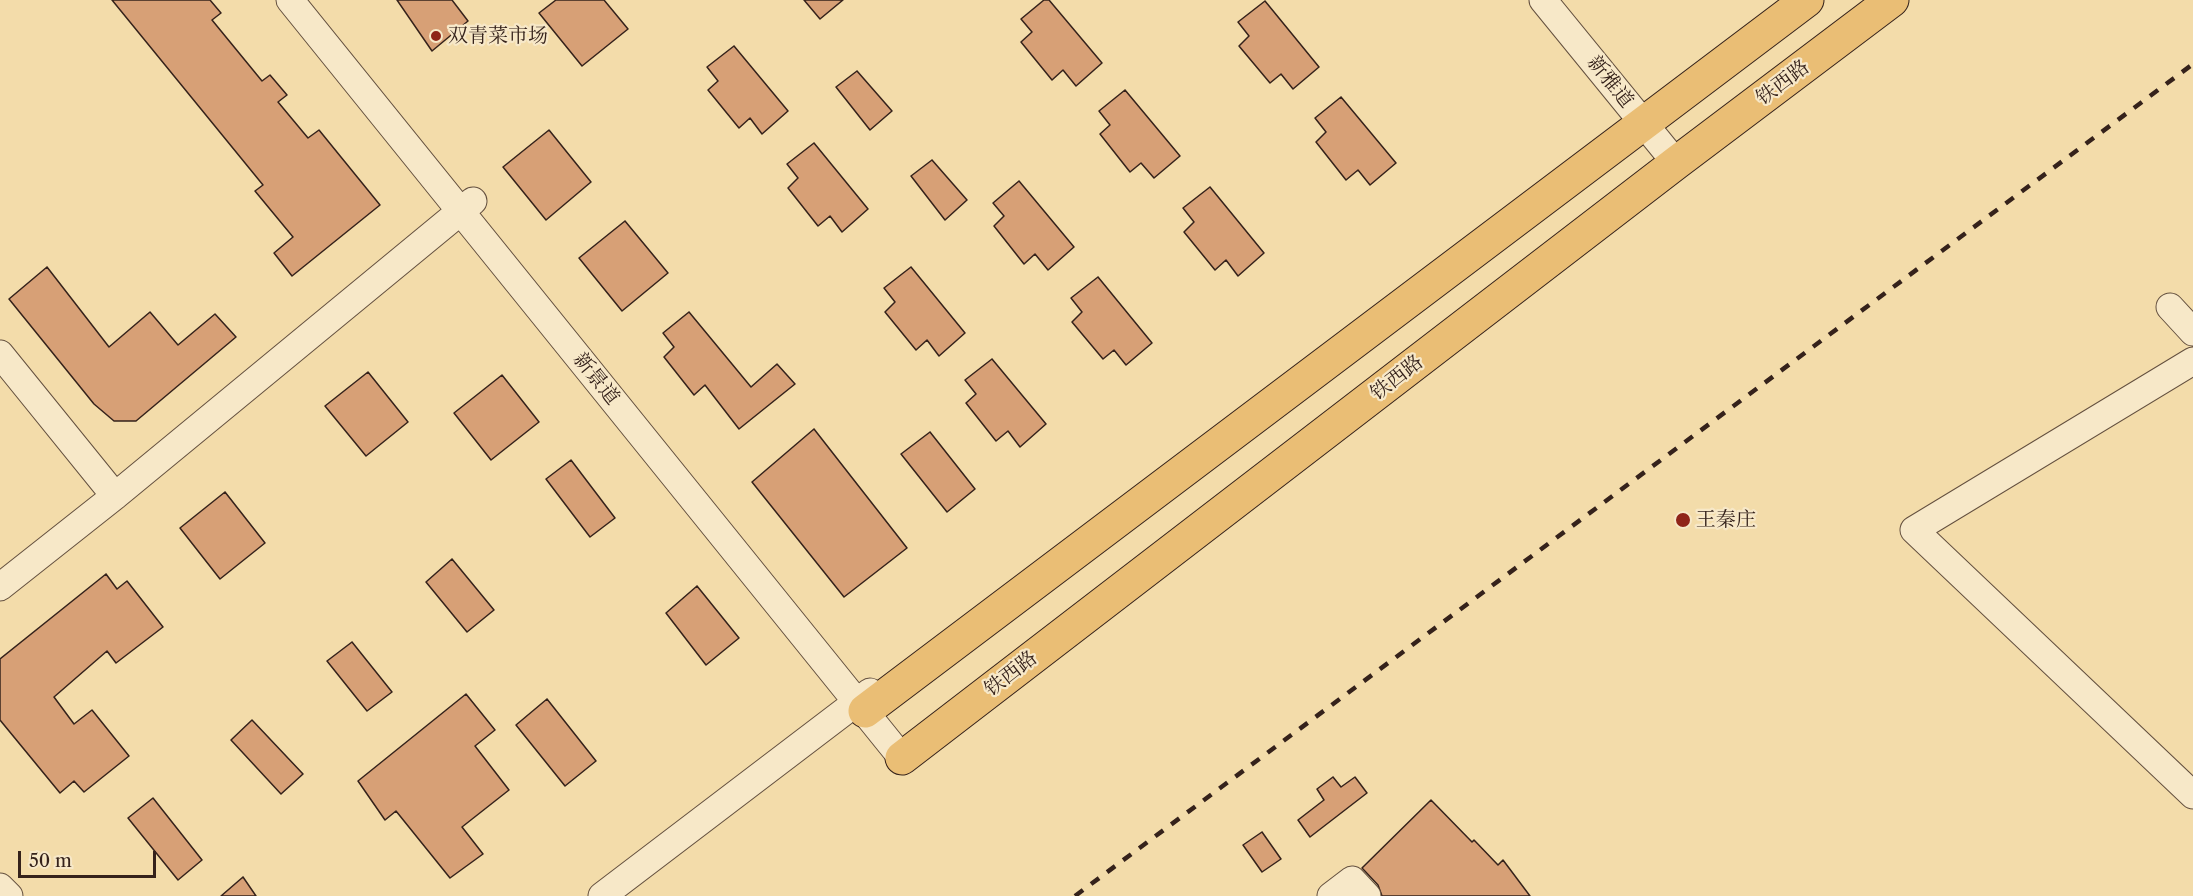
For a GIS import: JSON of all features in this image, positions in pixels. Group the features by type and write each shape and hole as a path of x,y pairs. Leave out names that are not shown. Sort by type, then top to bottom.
{"main road":[{"path":"867,701 1807,0"},
{"name":"铁西路","path":"909,753 1681,159 1892,0"}],"street":[{"name":"新景道","path":"290,0 467,206"},
{"name":"新景道","path":"310,0 467,206 909,753"},
{"name":"新雅道","path":"1543,0 1649,119"},
{"name":"新雅道","path":"1561,0 1681,159"},
{"path":"0,587 115,496 467,206"},
{"path":"2170,307 2193,332"},
{"path":"0,354 115,496"},
{"path":"2193,361 1914,530 2193,795"},
{"path":"602,896 867,701"},
{"path":"1331,896 1352,880 1367,896"},
{"path":"0,887 9,896"}],"building":[{"path":"112,0 210,0 221,13 212,20 262,81 270,75 287,95 278,102 308,138 319,130 380,205 292,276 274,253 293,237 255,191 263,185"},
{"name":"双青菜市场","path":"397,0 452,0 468,21 432,51"},
{"path":"556,0 604,0 628,29 582,66 539,13"},
{"path":"804,0 843,0 820,19"},
{"path":"1044,0 1049,0 1102,63 1076,86 1063,70 1052,80 1021,42 1032,32 1021,19"},
{"path":"1265,1 1319,67 1293,89 1281,74 1270,83 1239,46 1249,36 1238,22"},
{"path":"734,46 788,111 762,134 750,118 739,128 708,90 718,81 707,67"},
{"path":"857,71 892,111 870,130 836,87"},
{"path":"1125,90 1180,156 1154,178 1141,163 1130,172 1100,134 1110,125 1099,111"},
{"path":"1341,97 1396,163 1370,185 1358,170 1346,180 1316,142 1326,132 1315,118"},
{"path":"549,130 591,182 546,220 503,167"},
{"path":"814,143 868,209 842,232 830,216 818,226 788,188 798,178 787,164"},
{"path":"932,160 967,200 945,220 911,176"},
{"path":"1019,181 1074,247 1048,270 1035,254 1024,264 994,226 1004,216 993,203"},
{"path":"1210,187 1264,253 1238,276 1226,260 1215,270 1184,232 1194,222 1183,208"},
{"path":"625,221 668,273 622,311 579,258"},
{"path":"47,267 109,347 150,312 178,345 215,314 236,337 136,421 114,421 94,404 9,299"},
{"path":"911,267 965,333 939,356 927,340 916,350 885,312 895,302 884,288"},
{"path":"1098,277 1152,343 1126,365 1114,350 1103,359 1072,322 1082,312 1071,298"},
{"path":"689,312 751,387 777,364 795,384 739,429 705,385 694,395 664,357 674,347 663,333"},
{"path":"992,359 1046,424 1020,447 1008,431 996,441 966,403 976,394 965,380"},
{"path":"368,372 408,422 366,456 325,406"},
{"path":"502,375 539,422 491,460 454,413"},
{"path":"814,429 907,548 844,597 752,482"},
{"path":"930,432 975,489 947,512 901,454"},
{"path":"571,460 615,518 590,537 546,479"},
{"path":"225,492 265,543 220,579 180,528"},
{"path":"452,559 494,610 467,632 426,582"},
{"path":"106,574 117,589 127,581 163,627 116,663 107,651 54,697 74,724 92,710 129,756 84,792 74,781 60,793 0,720 0,659"},
{"path":"697,586 739,638 706,665 666,613"},
{"path":"352,642 392,692 367,711 327,661"},
{"path":"466,694 495,730 475,746 509,790 462,827 483,854 450,878 396,811 385,820 358,781"},
{"path":"547,699 596,761 565,786 516,725"},
{"path":"252,720 303,774 281,794 231,740"},
{"path":"1333,777 1341,787 1355,777 1367,793 1310,837 1298,820 1324,800 1317,789"},
{"path":"153,798 202,860 178,880 128,818"},
{"path":"1431,800 1498,865 1503,860 1530,896 1382,896 1378,885 1362,868"},
{"path":"1262,832 1281,859 1262,872 1243,845"},
{"path":"243,877 256,896 221,896"}],"railway":[{"path":"1075,896 2193,64"}],"place":[{"name":"双青菜市场","path":"436,36"},
{"name":"王秦庄","path":"1683,520"}]}
